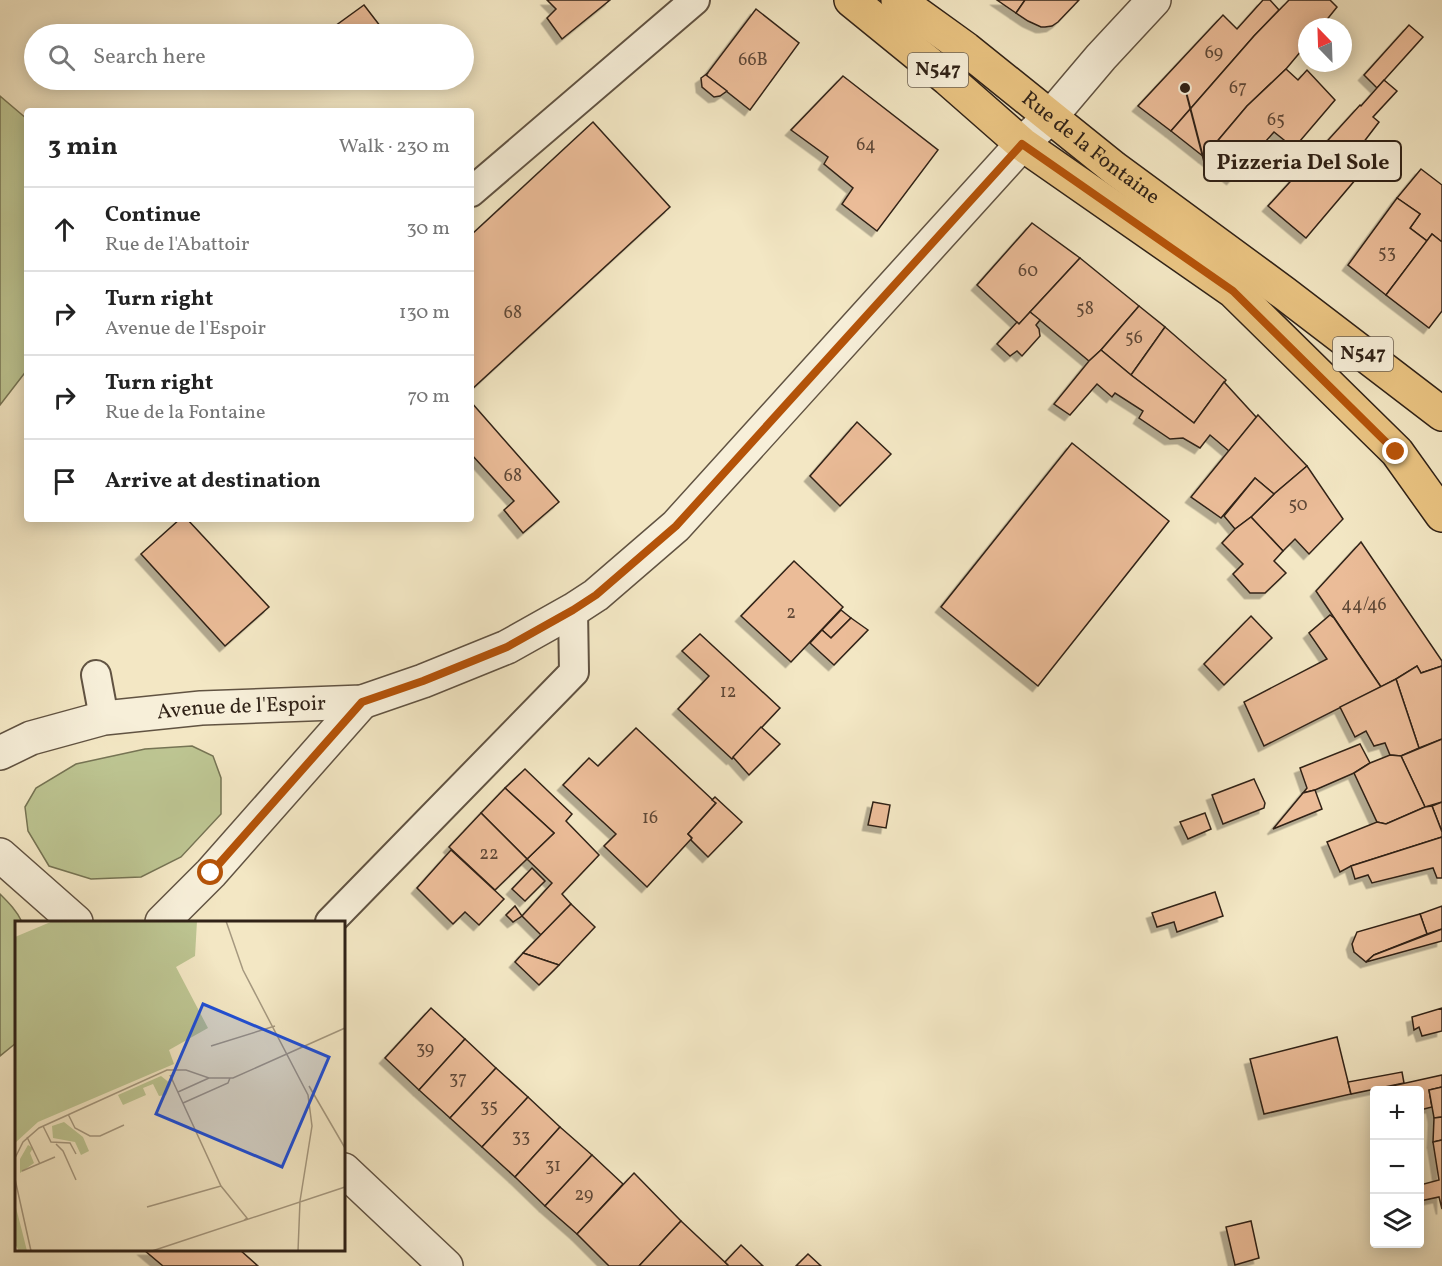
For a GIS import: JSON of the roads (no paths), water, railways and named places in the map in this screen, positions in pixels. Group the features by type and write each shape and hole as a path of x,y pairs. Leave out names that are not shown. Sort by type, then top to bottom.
{"main road":[{"name":"Rue de la Fontaine","path":"851,0 948,79 1022,144 1233,291 1396,452 1442,515"},
{"name":"Rue de la Fontaine","path":"898,0 966,49 1114,168 1284,293 1442,414"}],"street":[{"name":"Avenue de l'Espoir","path":"0,753 31,738 104,718 201,708 362,702 423,681 507,647 596,595 676,526 1154,0"},
{"path":"163,921 211,873 362,702"},
{"path":"0,855 75,921"},
{"path":"345,1171 446,1266"}],"lane":[{"path":"474,189 695,0"},
{"path":"331,921 574,672 573,610"},
{"path":"96,675 104,718"}],"place":[{"name":"Pizzeria Del Sole","path":"1185,88"}]}
